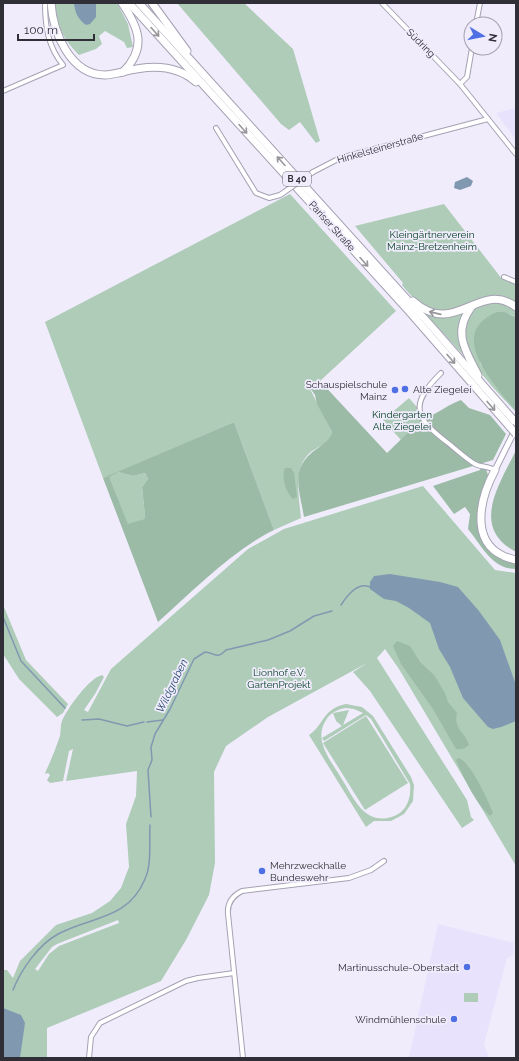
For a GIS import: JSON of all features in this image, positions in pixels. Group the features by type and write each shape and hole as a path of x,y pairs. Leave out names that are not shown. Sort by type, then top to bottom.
{"highway":[{"path":"51,3 57,34 65,50 86,70 98,74 109,75 152,67 178,71 193,79 216,100"},
{"path":"122,3 133,22 139,42 134,60 123,72"},
{"name":"Pariser Straße","path":"128,3 514,425"},
{"name":"Pariser Straße","path":"138,3 484,385 514,425 516,434"},
{"path":"152,3 203,74"},
{"name":"B 40","path":"392,283 417,304 434,313 454,313 482,301 496,298 504,300 516,307"},
{"name":"B 40","path":"472,306 464,319 461,337 468,357 484,385"},
{"path":"495,470 482,498 480,512 481,524 485,537 494,548 505,556 516,560"}],"street":[{"path":"3,91 62,65 54,53 49,38 45,3"},
{"name":"Südring","path":"382,3 460,84 516,154"},
{"path":"478,16 480,3"},
{"path":"460,84 466,77 470,56"},
{"name":"Hinkelsteinerstraße","path":"216,128 256,193 269,198 280,195 313,172 340,158 488,119"},
{"path":"504,277 516,282"},
{"path":"441,373 425,389 421,398 422,418 428,427 474,464 495,470 514,425"},
{"path":"243,1058 228,910 229,903 238,893 247,890 348,878 371,870 384,861"},
{"path":"88,1058 91,1037 96,1027 104,1020 186,981 234,973"}],"shaded area":[{"path":"516,108 516,140 496,113"},
{"path":"438,924 514,943 513,955 507,958 484,1044 489,1058 409,1058"}],"green space":[{"path":"55,3 117,3 128,24 133,47 127,48 124,42 105,31 99,36 102,44 96,49 79,55 62,32 57,19"},
{"path":"177,3 244,3 293,49 320,141 316,143 300,122 289,130 281,124"},
{"path":"290,194 396,311 320,381 308,385 332,432 327,441 306,457 299,473 298,491 301,518 274,530 234,422 118,472 133,476 145,473 148,479 142,487 144,519 128,525 108,476 103,478 45,322"},
{"name":"Kleingärtnerverein Mainz-Bretzenheim","path":"444,204 502,279 516,285 516,303 502,297 490,296 456,309 445,311 433,310 419,303 410,294 402,285 403,283 355,226"},
{"path":"502,302 516,310 516,317 500,313 485,319 480,363 516,412 479,370 466,345 465,333 467,320 473,311 481,305"},
{"path":"424,312 463,312 458,330 465,357"},
{"path":"497,312 504,312 516,317 516,412 487,374 479,360 474,346 475,333 482,322"},
{"path":"320,381 387,453 419,422 416,406 428,417 461,400 469,408 490,415 506,434 493,460 304,517 298,479 300,471 303,463 309,455 330,437 332,432 317,404 315,395 308,385"},
{"name":"Kindergarten Alte Ziegelei","path":"409,398 416,406 419,422 401,440 383,420"},
{"path":"234,422 274,530 244,548 199,585 158,622 103,478","holes":["118,472 133,476 145,473 148,479 142,487 145,516 144,519 128,524 109,477"]},
{"path":"516,450 516,552 502,542 494,530 491,518 492,504"},
{"path":"481,467 486,469 488,475 479,501 478,521 484,540 516,562 516,569 500,565 488,555 468,529 470,514 465,507 454,514 433,486 480,470"},
{"path":"285,468 291,468 294,473 297,497 293,499 288,493 285,485"},
{"name":"Lionhof e.V. GartenProjekt","path":"423,486 495,570 516,573 516,866 399,669 385,649 377,658 467,800 471,817 474,820 462,828 370,691 353,672 367,663 268,717 226,746 214,772 215,863 209,895 186,940 161,981 47,1028 47,1058 3,1058 3,970 7,970 13,978 20,961 56,925 92,913 110,901 121,888 129,867 126,824 136,796 137,771 66,781 73,749 69,751 63,781 50,783 47,780 50,775 48,773 45,774 60,736 61,723 73,702 91,682 102,675 104,677 84,710 88,712 111,669 248,549 284,529","holes":["118,920 119,923 59,946 49,954 38,971 35,969 52,947 57,944"]},
{"path":"3,558 4,607 26,660 68,704 63,713 57,717 19,679 3,654"},
{"path":"397,641 410,646 420,662 434,675 445,693 448,702 457,713 456,718 458,727 469,745 461,749 456,749 433,709 401,664 393,646"},
{"path":"346,704 362,707 373,716 411,777 414,785 413,801 404,814 391,821 374,821 366,827 309,735 332,709","holes":["340,709 354,709 363,713 343,725 349,710 333,713 336,721 342,726 322,738 324,741 366,715 371,719 410,784 408,803 401,812 394,816 381,819 369,815 361,808 354,800 326,752 323,744 321,736 322,728 332,713"]},
{"path":"366,716 408,783 365,810 323,743"},
{"path":"458,758 468,765 478,782 493,813 490,816 479,804 470,790 456,760"},
{"path":"464,993 478,993 478,1002 464,1002"}],"water":[{"path":"74,3 96,3 96,17 90,24 86,25 79,18 75,10"},
{"path":"467,177 473,181 471,186 460,190 454,188 455,182"},
{"path":"390,574 440,582 458,587 479,611 500,640 516,685 516,721 493,729 488,727 463,698 450,667 439,649 430,623 409,608 396,601 384,599 370,589 370,582 374,576"},
{"path":"3,1008 21,1015 25,1023 20,1058 3,1058"}],"waterway":[{"name":"Wildgraben","path":"341,605 354,589 363,586 372,588"},
{"name":"Wildgraben","path":"151,817 148,770 152,760 151,747 155,734 170,709 194,659 205,652 220,655 226,650 268,640 290,631 314,616 332,611"},
{"path":"3,617 21,661 65,708"},
{"path":"82,720 99,719 127,726 144,722"},
{"path":"147,722 163,720"},
{"name":"Wildgraben","path":"13,990 25,966 37,951 51,939 71,928 119,910 138,892 145,879 149,866 150,825"}],"place":[{"name":"Alte Ziegelei","path":"405,389"},
{"name":"Schauspielschule Mainz","path":"395,390"},
{"name":"Mehrzweckhalle Bundeswehr","path":"262,871"},
{"name":"Martinusschule-Oberstadt","path":"467,967"},
{"name":"Windmühlenschule","path":"454,1019"}]}
